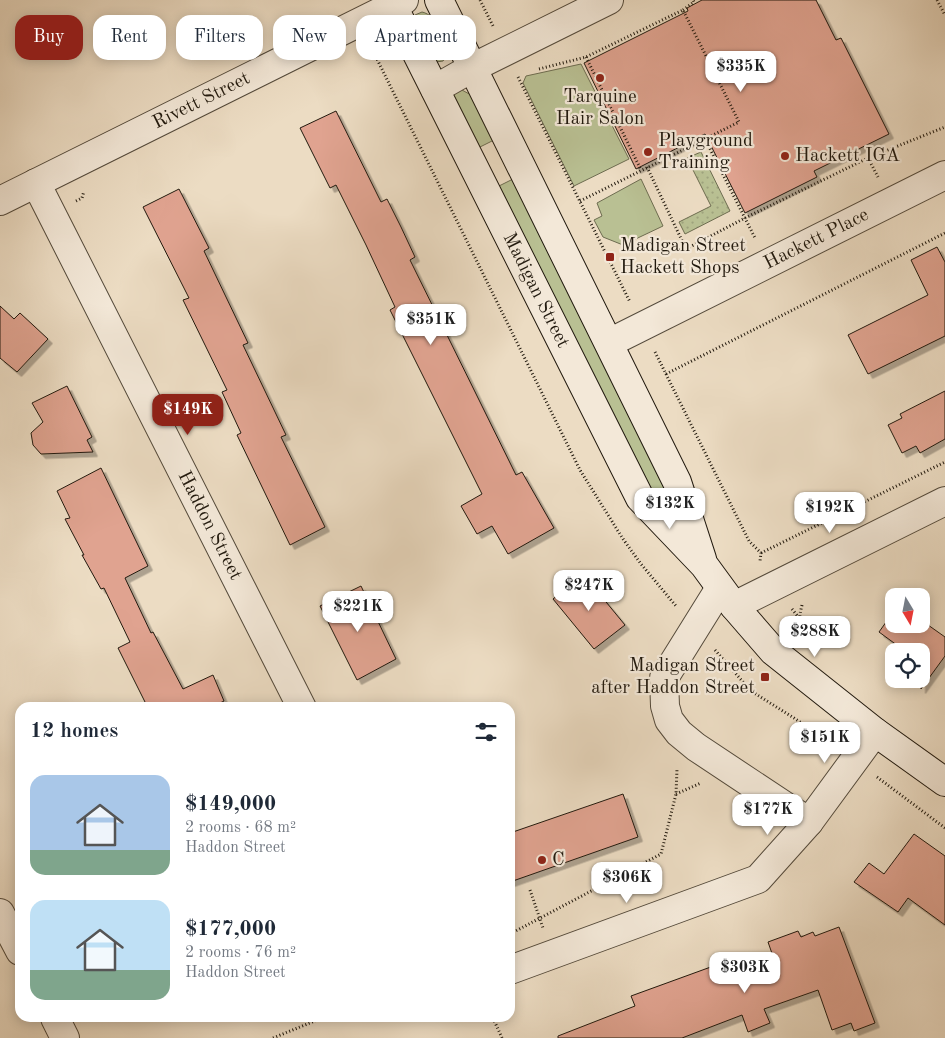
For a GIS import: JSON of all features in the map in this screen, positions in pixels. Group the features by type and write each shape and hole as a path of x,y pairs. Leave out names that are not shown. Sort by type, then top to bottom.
{"street":[{"name":"Madigan Street","path":"439,0 677,482 704,565"},
{"path":"435,89 472,68 609,0"},
{"name":"Madigan Street","path":"396,2 435,89 640,498 704,565 727,597 773,651 875,732 945,782"},
{"name":"Rivett Street","path":"374,15 396,2"},
{"name":"Rivett Street","path":"0,201 356,25"},
{"name":"Hackett Place","path":"609,343 945,175"},
{"name":"Haddon Street","path":"36,183 299,702"},
{"path":"809,822 678,733 670,720 665,706 664,678 727,597 945,501"},
{"path":"515,968 758,878 809,822 875,732"},
{"path":"0,913 15,942"},
{"path":"57,1022 65,1038"}],"path":[{"path":"480,0 749,541 761,553"},
{"path":"534,70 586,57 683,10 694,2 693,0"},
{"path":"937,0 945,16"},
{"path":"580,201 739,122 683,10"},
{"path":"586,57 641,170"},
{"path":"378,60 580,470 641,564"},
{"path":"647,168 686,249 868,158 945,127"},
{"path":"705,139 768,264"},
{"path":"868,158 891,202"},
{"path":"666,374 945,233"},
{"path":"761,553 945,462"},
{"path":"759,566 761,553"},
{"path":"751,691 794,718"},
{"path":"515,931 662,854 676,794"},
{"path":"530,890 552,954"},
{"path":"273,1038 312,1022"},
{"path":"495,1022 502,1038"}],"green space":[{"path":"422,12 428,15 415,15"},
{"path":"581,64 629,159 574,186 523,83 526,76"},
{"path":"462,90 471,95 494,140 472,151 451,98 454,92"},
{"path":"701,152 730,211 685,234 679,222 711,206 687,158"},
{"path":"513,179 672,498 661,505 652,495 491,190"},
{"path":"641,179 663,226 623,245 603,237 594,220 602,216 597,203"}],"building":[{"path":"702,0 816,0 836,40 841,38 889,134 814,171 817,177 745,213 705,134 636,169 584,63 688,11 687,8"},
{"path":"336,111 381,202 387,199 401,227 415,257 410,260 516,475 522,472 554,528 508,554 492,526 477,534 461,506 482,494 390,310 395,307 366,245 336,185 330,188 300,128"},
{"path":"179,189 209,248 204,251 248,343 243,345 286,435 281,437 325,527 290,545 237,435 241,433 222,392 227,390 183,300 189,298 143,207"},
{"path":"937,247 945,262 945,336 868,374 848,335 928,295 911,260"},
{"path":"0,306 14,319 20,313 48,339 17,372 0,358"},
{"path":"67,386 92,437 87,440 93,452 41,454 33,445 31,433 43,422 32,403"},
{"path":"945,391 945,439 920,453 916,446 902,453 888,425 902,418 900,414"},
{"path":"101,468 148,566 125,578 151,633 153,632 183,689 213,675 224,701 145,702 118,648 130,642 104,588 101,589 82,555 84,555 65,519 70,518 57,491"},
{"path":"583,574 625,625 594,649 553,599"},
{"path":"361,586 396,659 357,680 320,606"},
{"path":"885,624 885,633 930,633 930,626 945,637 945,656 930,677 930,643 894,643 879,632"},
{"name":"C","path":"623,794 638,837 515,880 515,831"},
{"path":"914,834 945,856 945,925 908,898 898,912 854,882 869,863 884,874"},
{"path":"839,927 875,1023 854,1031 851,1023 832,1030 818,990 764,1009 770,1023 748,1032 742,1015 682,1038 558,1038 558,1036 635,1006 631,996 719,964 725,980 775,962 768,942 798,931 801,937 813,932 815,936"}],"place":[{"name":"Tarquine Hair Salon","path":"600,78"},
{"name":"Playground Training","path":"648,152"},
{"name":"Hackett IGA","path":"785,156"},
{"name":"Madigan Street Hackett Shops","path":"610,257"},
{"name":"Madigan Street after Haddon Street","path":"765,677"},
{"name":"C","path":"542,860"}]}
